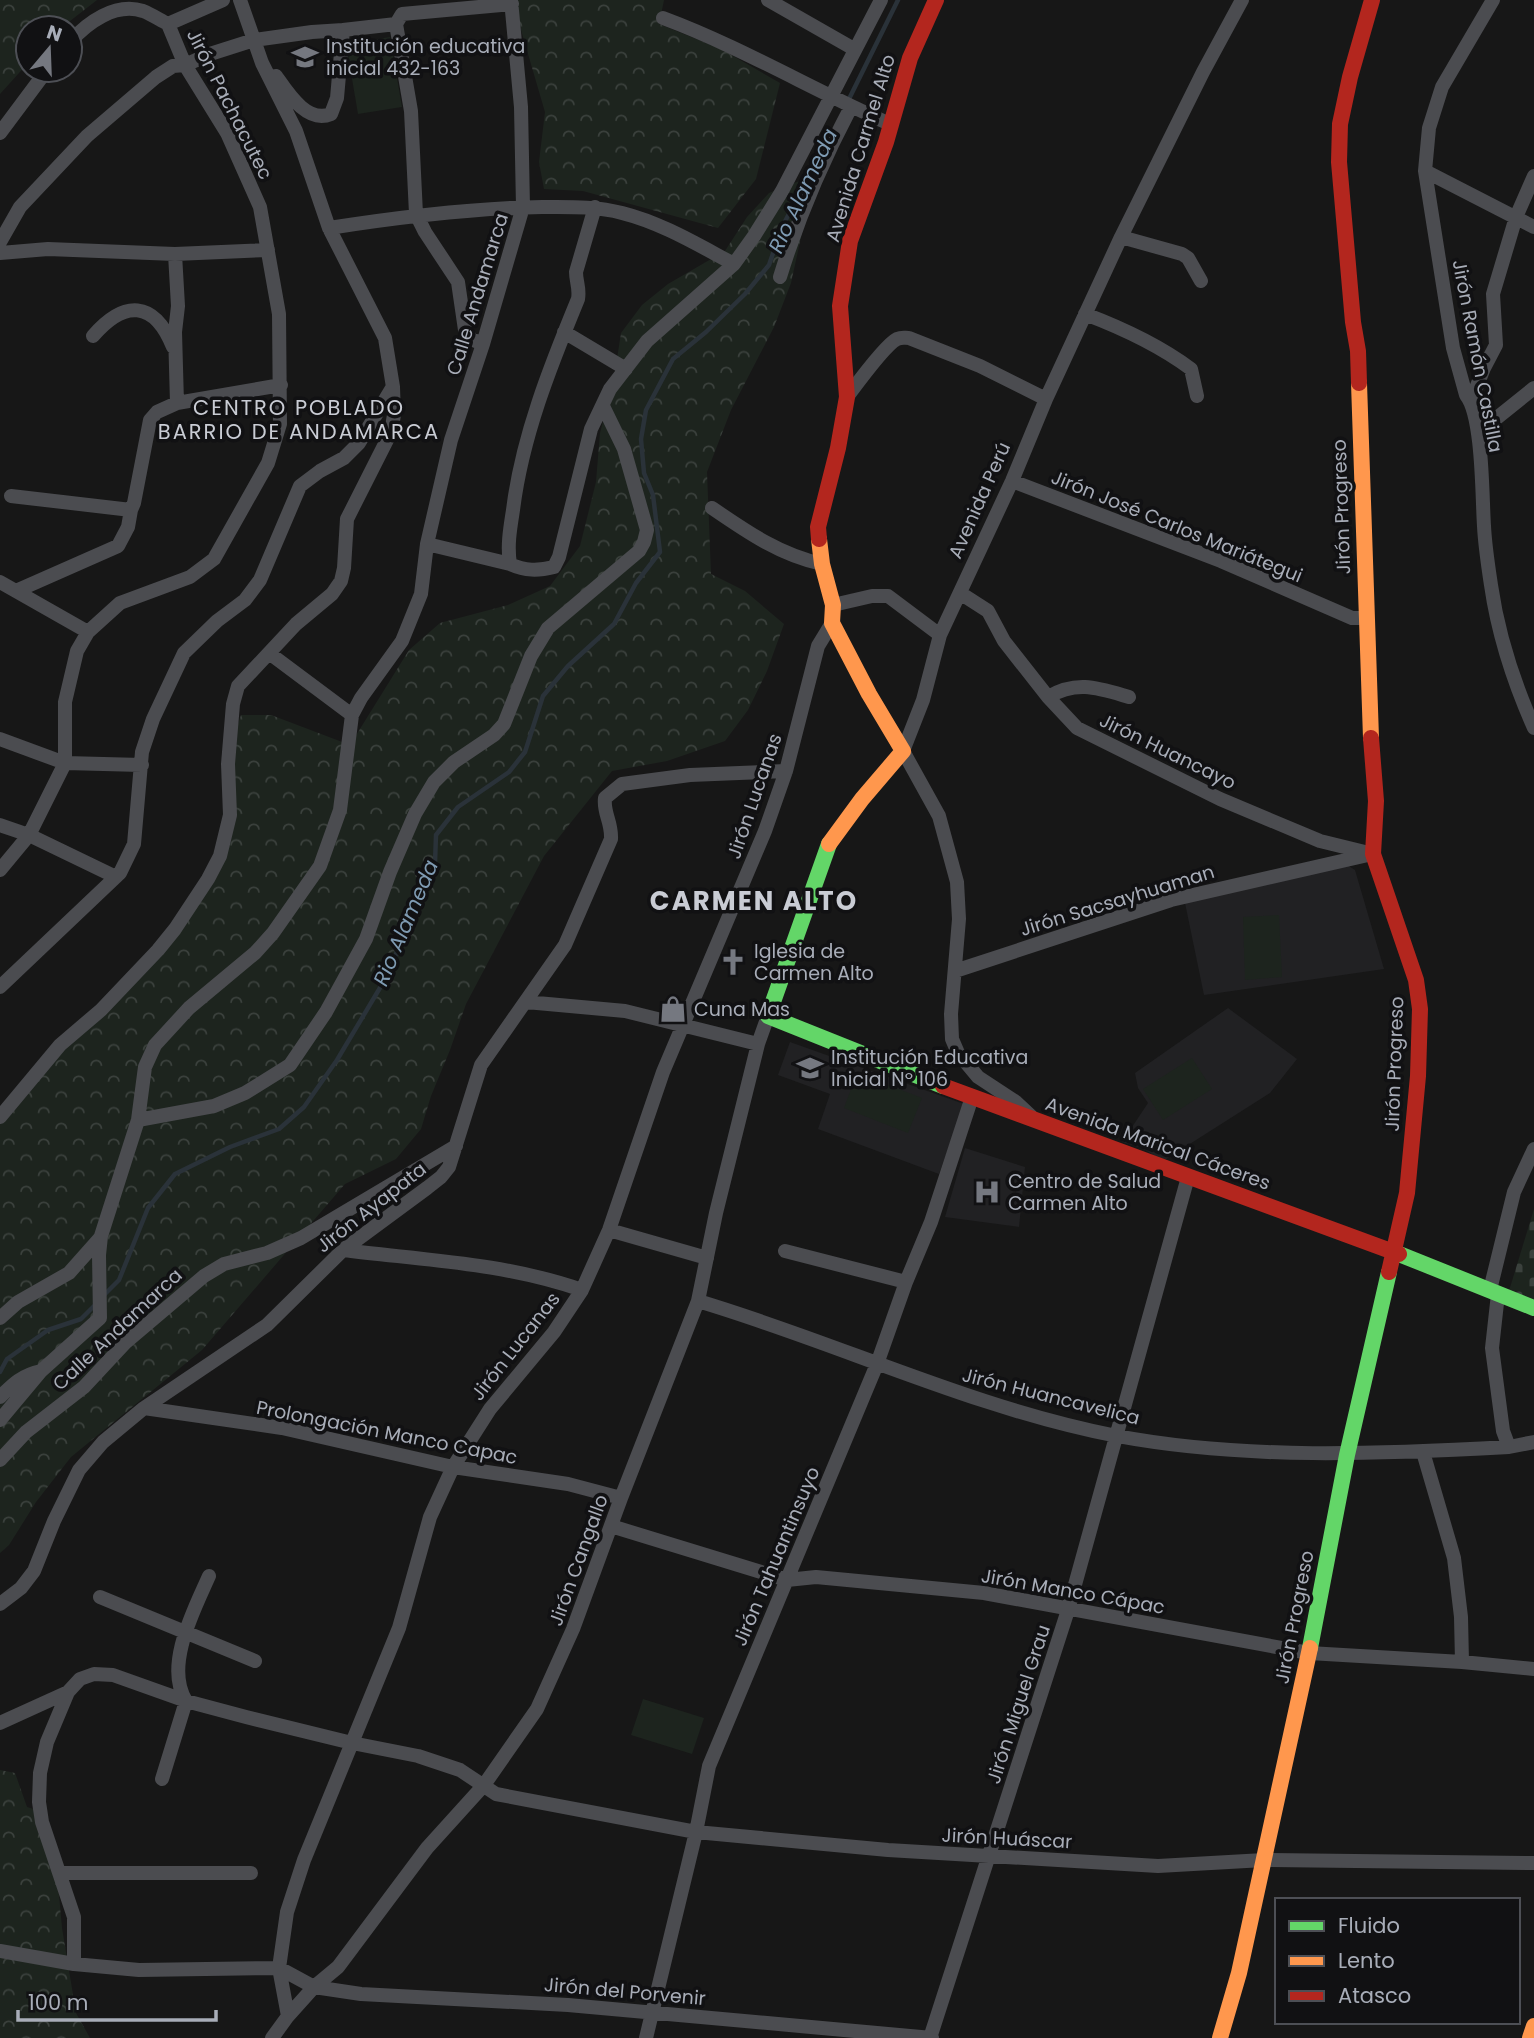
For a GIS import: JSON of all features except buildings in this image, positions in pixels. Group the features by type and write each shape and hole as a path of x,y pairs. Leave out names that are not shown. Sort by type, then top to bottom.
{"street":[{"path":"167,24 223,0"},
{"path":"0,1117 60,1045 101,1010 158,950 208,879 220,856 230,815 228,764 238,686 296,624 332,594 341,581 347,519 391,432 394,415 393,387 385,338 329,228 296,131 262,63 240,0"},
{"path":"768,0 855,49"},
{"name":"Avenida Carmel Alto","path":"832,623 833,605 821,564 818,527 848,397 840,306 850,241 910,58 936,0"},
{"name":"Jirón Progreso","path":"1220,2038 1239,1973 1309,1653 1347,1455 1407,1194 1418,1076 1420,1009 1416,980 1373,854 1376,801 1370,724 1358,351 1339,162 1340,124 1372,0"},
{"name":"Jirón Ramón Castilla","path":"1493,0 1443,87 1429,128 1425,171 1453,348 1466,395 1471,401 1478,433 1484,531 1491,587 1502,640 1523,704 1534,728"},
{"path":"780,277 794,228 835,137 855,49 879,1"},
{"path":"482,344 471,339 465,330 458,282 416,214 411,111 396,24 402,14 511,2"},
{"name":"Calle Andamarca","path":"0,1420 41,1371 100,1318 99,1255 102,1236 138,1121 145,1067 155,1045 189,1008 255,953 320,866 340,810 352,715 402,641 421,594 427,544 450,440 523,207 521,107 511,2"},
{"name":"Avenida Perú","path":"768,1016 829,844 862,799 903,751 923,700 940,635 1121,237 1237,2"},
{"name":"Jirón Pachacutec","path":"0,870 29,835 65,763 65,702 77,651 88,632 120,603 190,577 214,559 268,463 280,424 279,314 260,207 245,169 227,133 185,65 167,24 142,11 126,9 103,15 84,29"},
{"path":"663,19 712,36 890,124"},
{"path":"0,242 20,207 87,136 156,77 173,66 185,65 254,40 396,24"},
{"path":"254,40 285,89 310,115 323,117 331,114 337,98 344,30"},
{"path":"0,133 37,84"},
{"path":"427,544 532,570 554,567 559,557 591,429 610,389 647,341 734,264 841,102"},
{"path":"1425,171 1534,227"},
{"path":"1471,401 1483,368 1496,345 1493,294 1516,217 1534,176"},
{"path":"329,228 416,214 523,207 595,207 649,221 734,264"},
{"path":"510,564 507,551 525,444 578,299 580,289 576,272 595,207"},
{"path":"1121,237 1182,254 1188,258 1201,281"},
{"path":"0,253 48,249 175,254 268,250"},
{"path":"175,254 178,306 175,352 177,403"},
{"path":"93,336 107,320 117,314 128,309 139,311 163,327 175,352"},
{"path":"1085,314 1173,355 1191,369 1197,396"},
{"path":"564,332 626,369"},
{"path":"848,397 894,341 909,338 980,366 1046,399"},
{"path":"16,591 118,546 128,527 150,420 157,412 177,403 281,385"},
{"path":"0,987 116,877 127,862 134,845 142,752 153,719 184,653 217,621 245,600 260,580 300,486 344,457 359,443 393,387"},
{"path":"1478,433 1534,388"},
{"path":"138,1121 214,1106 245,1093 290,1065 326,1012 366,939 390,872 415,814 434,782 454,762 494,735 504,724 531,656 548,628 639,551 647,530 624,449 603,406"},
{"name":"Jirón José Carlos Mariátegui","path":"1012,481 1221,561 1353,618 1366,618"},
{"path":"11,496 131,510"},
{"path":"712,508 753,536 797,559 821,564"},
{"path":"0,582 88,632"},
{"name":"Jirón Huancayo","path":"960,593 988,611 1004,641 1048,697 1077,728 1169,776 1320,841 1373,854"},
{"path":"833,605 872,596 888,596 940,635"},
{"path":"832,623 939,816 957,881 959,919 951,1014 952,1039 958,1053 978,1077 1016,1102 1036,1121"},
{"name":"Jirón Lucanas","path":"288,2016 279,1968 288,1912 300,1873 399,1628 430,1517 453,1467 490,1409 554,1332 582,1290 609,1230 663,1072 730,916 786,771 818,646 832,623"},
{"path":"269,653 352,715"},
{"path":"1048,697 1063,688 1083,687 1129,697"},
{"path":"0,738 65,763 142,765"},
{"name":"Jirón Ayapata","path":"0,1604 21,1588 34,1571 79,1470 103,1443 144,1408 267,1325 343,1250 441,1177 449,1167 481,1065 565,945 611,839 612,824 604,809 605,798 622,784 690,775 786,771"},
{"path":"0,825 29,835 116,877"},
{"name":"Jirón Sacsayhuaman","path":"955,971 1171,900 1373,854"},
{"path":"526,1002 625,1011 758,1044"},
{"name":"Jirón Cangallo","path":"272,2038 314,1987 338,1967 428,1848 484,1785 537,1709 573,1629 698,1301 758,1044 768,1016"},
{"name":"Avenida Marical Cáceres","path":"768,1016 972,1097 1394,1252 1534,1307"},
{"name":"Jirón Tahuantinsuyo","path":"646,2038 696,1832 709,1766 877,1364 905,1282 931,1222 972,1097"},
{"name":"Calle Andamarca","path":"0,1460 26,1432 84,1387 125,1343 204,1276 225,1264 267,1253 301,1238 456,1146"},
{"path":"1509,1447 1503,1431 1492,1348 1494,1292 1514,1192 1534,1149"},
{"name":"Jirón Miguel Grau","path":"931,2038 1068,1610 1188,1177"},
{"path":"609,1230 707,1258"},
{"path":"0,1318 18,1303 69,1273 102,1236"},
{"path":"343,1250 500,1269 551,1279 582,1290"},
{"path":"785,1251 905,1282"},
{"name":"Jirón Huancavelica","path":"698,1301 808,1336 962,1394 1117,1436 1209,1447 1347,1455 1509,1447 1534,1442"},
{"path":"0,1397 16,1380 41,1371"},
{"name":"Prolongación Manco Capac","path":"144,1408 282,1428 453,1467 568,1484 621,1498"},
{"path":"1423,1452 1454,1558 1461,1617 1462,1662"},
{"name":"Jirón Manco Cápac","path":"611,1526 787,1580 816,1577 984,1593 1309,1653 1534,1669"},
{"path":"162,1779 186,1701 179,1690 177,1679 186,1631 209,1576"},
{"path":"100,1597 255,1661"},
{"name":"Jirón Huáscar","path":"0,1723 68,1692 80,1679 94,1674 113,1675 186,1701 429,1760 460,1770 496,1794 696,1832 888,1850 1158,1866 1264,1860 1534,1863"},
{"path":"68,1692 47,1742 40,1773 39,1802 42,1822 74,1917 74,1964"},
{"path":"61,1873 251,1873"},
{"path":"0,1951 74,1964 139,1970 279,1968 314,1987"},
{"name":"Jirón del Porvenir","path":"314,1987 361,1994 568,2005 931,2038"}],"shaded area":[{"path":"1344,863 1355,870 1384,969 1204,995 1185,903"},
{"path":"1228,1008 1297,1059 1270,1093 1163,1161 1142,1148 1122,1142 1148,1103 1138,1088 1135,1073"},
{"path":"790,1042 964,1104 939,1174 818,1129 830,1094 778,1075"},
{"name":"Centro de Salud Carmen Alto","path":"965,1148 1025,1167 1019,1227 945,1217"}],"green space":[{"path":"0,0 97,0 79,14 14,14 14,78 0,94"},
{"path":"507,0 664,0 659,24 721,49 780,83 756,179 718,228 583,191 544,189 539,162 545,112 519,23"},
{"path":"390,37 402,107 358,114 346,44"},
{"path":"820,166 813,182 791,283 774,327 731,410 707,472 711,574 745,591 784,624 767,671 748,710 725,741 667,761 612,771 544,856 466,1004 421,1129 396,1159 345,1184 202,1350 71,1457 36,1502 9,1545 0,1553 0,1122 50,1063 158,956 221,862 230,747 241,715 271,715 350,745 409,650 440,623 508,605 550,586 580,546 596,482 600,433 614,379 621,333 642,305 668,284 725,251 747,217 769,193 802,180"},
{"path":"1279,915 1282,977 1245,980 1243,917"},
{"path":"1192,1058 1212,1089 1163,1120 1143,1089"},
{"path":"857,1073 922,1098 908,1133 844,1108"},
{"path":"1534,1209 1534,1300 1509,1291"},
{"path":"643,1699 704,1718 692,1754 631,1735"},
{"path":"0,1770 15,1773 27,1807 46,1813 76,2013 90,2038 0,2038"}],"waterway":[{"name":"Rio Alameda","path":"847,103 898,0"},
{"name":"Rio Alameda","path":"103,1296 119,1280 148,1208 175,1174 230,1147 279,1129 304,1107 337,1060 390,971 418,892 435,863 436,835 458,807 509,772 525,752 543,696 568,666 614,624 636,583 660,552 653,495 644,473 641,439 646,410 673,359 745,294 769,265 782,227 816,163"},
{"name":"Rio Alameda","path":"0,1372 7,1359 48,1330 81,1319 95,1305"}],"traffic: fast":[{"path":"829,844 768,1016 943,1086"},
{"path":"1399,1254 1534,1308"},
{"path":"1310,1648 1347,1455 1389,1272"}],"traffic: slow":[{"path":"1359,383 1371,738"},
{"path":"819,539 822,564 833,605 832,623 903,751 862,799 829,844"},
{"path":"1220,2038 1239,1973 1310,1648"},
{"path":"1530,2038 1534,2026"}],"traffic: jam":[{"path":"819,539 818,527 838,448 847,397 840,306 850,241 886,142 910,58 936,0"},
{"path":"1359,383 1339,162 1340,124 1372,0"},
{"path":"1371,738 1376,801 1373,854 1416,980 1420,1009 1418,1076 1407,1193 1389,1272"},
{"path":"943,1086 1399,1254"}],"place":[{"name":"Institución educativa inicial 432-163","path":"305,57"},
{"name":"Iglesia de Carmen Alto","path":"733,962"},
{"name":"Cuna Mas","path":"673,1009"},
{"name":"Institución Educativa Inicial Nº 106","path":"810,1068"},
{"name":"Centro de Salud Carmen Alto","path":"987,1192"}],"district":[{"name":"CENTRO POBLADO BARRIO DE ANDAMARCA","path":"299,420"},
{"name":"CARMEN ALTO","path":"754,901"}]}
